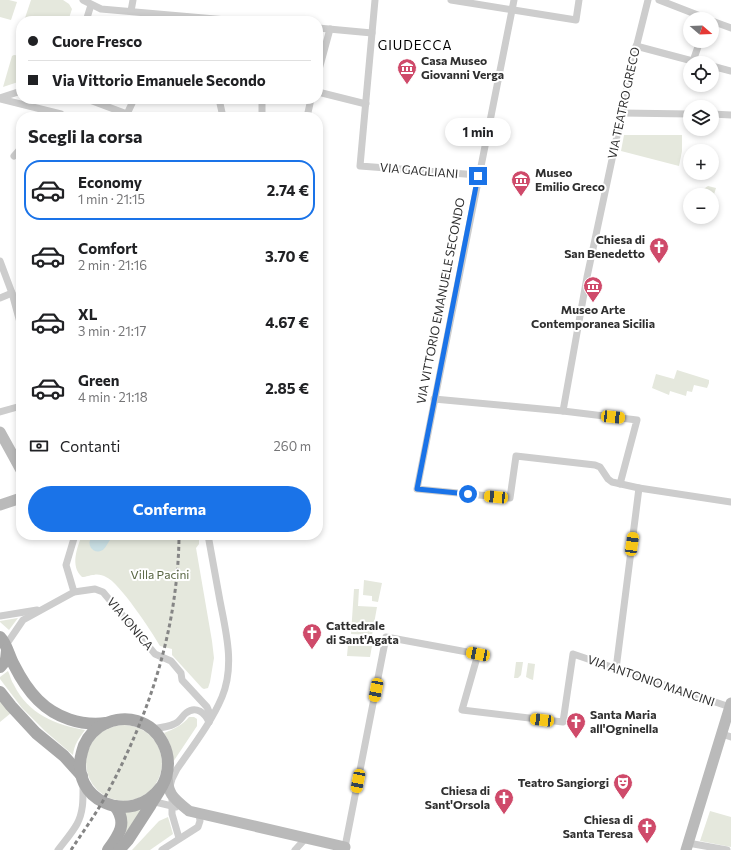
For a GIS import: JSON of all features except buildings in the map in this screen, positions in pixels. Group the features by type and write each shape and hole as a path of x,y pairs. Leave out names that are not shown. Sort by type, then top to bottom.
{"main road":[{"path":"0,432 16,461"},
{"path":"0,505 16,500"},
{"path":"0,667 6,660 3,642"},
{"path":"3,642 25,684 38,700 59,715 80,723 96,724 130,720 139,722 152,729 159,736 167,754 169,785 194,812 306,838 345,849"},
{"path":"0,692 36,733 64,756 82,777 90,791 98,800 115,806 129,807 150,801"},
{"path":"687,846 726,736 730,709"},
{"path":"82,777 80,757 83,748 94,732 106,723"},
{"path":"119,850 128,840 150,801 155,795 169,785"},
{"path":"108,850 118,836 122,824 122,818 115,806"}],"street":[{"path":"83,0 101,9 176,16"},
{"path":"131,11 133,0"},
{"path":"323,93 366,104 375,0"},
{"path":"451,0 576,20 579,0"},
{"name":"VIA VITTORIO EMANUELE SECONDO","path":"514,0 417,489 510,498 516,456 596,465 600,467 608,479 612,482 620,484"},
{"name":"VIA TEATRO GRECO","path":"563,411 587,277 636,46 648,0"},
{"path":"659,0 690,12"},
{"path":"87,16 91,4"},
{"path":"719,24 731,28"},
{"path":"323,28 372,33"},
{"path":"323,55 330,29"},
{"path":"636,46 683,58"},
{"path":"719,68 731,71"},
{"path":"0,99 16,93"},
{"path":"0,99 16,103"},
{"path":"20,104 53,112"},
{"path":"100,104 120,112"},
{"name":"VIA GAGLIANI","path":"366,104 360,166 478,176"},
{"path":"622,113 683,114"},
{"path":"719,114 731,115"},
{"path":"0,260 16,308"},
{"path":"0,298 12,293"},
{"path":"434,399 563,411 637,420 620,484 675,494 728,501"},
{"path":"0,412 16,407"},
{"path":"616,669 639,488"},
{"path":"74,540 66,565 74,592"},
{"path":"150,801 169,785 209,722 222,696 227,678 229,662 227,639 209,540"},
{"name":"VIA IONICA","path":"3,642 22,620 74,592 94,588 103,592 155,654 171,661 181,673 182,680 207,707 210,714 209,722"},
{"path":"0,616 42,609"},
{"name":"VIA ANTONIO MANCINI","path":"345,849 386,637 478,654 462,710 563,722 573,654 730,709"},
{"path":"152,729 176,724 185,713 195,710 201,711 209,722"},
{"path":"58,850 77,824 81,815 83,801 82,777"},
{"path":"169,785 172,814 179,838"},
{"path":"162,850 198,827 200,821 194,812"},
{"path":"295,850 306,838"},
{"path":"687,846 726,850"}],"green space":[{"path":"0,0 17,2 11,20 0,17"},
{"path":"31,0 63,0 69,4 72,9 70,16 26,16"},
{"path":"16,55 16,83 3,87 12,56"},
{"path":"624,135 682,135 682,151 679,166 621,151"},
{"path":"708,186 716,188 705,188"},
{"path":"677,370 709,380 707,388 694,385 692,392 687,391 686,396 670,391 669,395 652,388 656,374 674,379"},
{"name":"Villa Pacini","path":"80,540 199,540 199,544 196,548 214,658 208,688 202,688 172,655 172,649 160,646 127,597 112,581 105,576 95,575 82,577 78,573 75,562"},
{"path":"364,580 382,583 378,602 372,601 372,596 363,595"},
{"path":"354,589 359,589 358,606 377,607 372,635 351,634"},
{"path":"18,618 9,630 0,622 0,621"},
{"path":"348,645 372,646 370,657 347,656"},
{"path":"516,662 523,662 521,675 518,678 514,678"},
{"path":"528,663 535,664 533,680 526,677"},
{"path":"8,671 12,682 20,695 35,711 53,721 85,730 76,745 73,755 45,731 22,708 0,679 0,677"},
{"path":"0,700 11,713 0,722"},
{"path":"189,717 194,717 197,719 197,726 173,762 171,747 164,733 181,725"},
{"path":"124,725 139,728 151,736 159,748 162,763 159,778 151,790 139,798 124,801 109,798 97,790 89,778 86,763 89,748 97,736 109,728"},
{"path":"142,809 120,841 124,812"},
{"path":"710,811 731,817 731,847 700,841"},
{"path":"168,817 173,834 150,850 132,850 159,821"}],"railway":[{"path":"71,850 100,806 128,751 148,702 164,651 170,625 177,575 179,540"}],"place":[{"name":"Casa Museo Giovanni Verga","path":"407,85"},
{"name":"Museo Emilio Greco","path":"521,197"},
{"name":"Chiesa di San Benedetto","path":"659,264"},
{"name":"Museo Arte Contemporanea Sicilia","path":"593,303"},
{"name":"Cattedrale di Sant'Agata","path":"312,650"},
{"name":"Santa Maria all'Ogninella","path":"576,739"},
{"name":"Teatro Sangiorgi","path":"623,800"},
{"name":"Chiesa di Sant'Orsola","path":"504,815"},
{"name":"Chiesa di Santa Teresa","path":"647,844"}],"district":[{"name":"GIUDECCA","path":"415,45"}],"route":[{"path":"468,494 417,489 478,176"}]}
